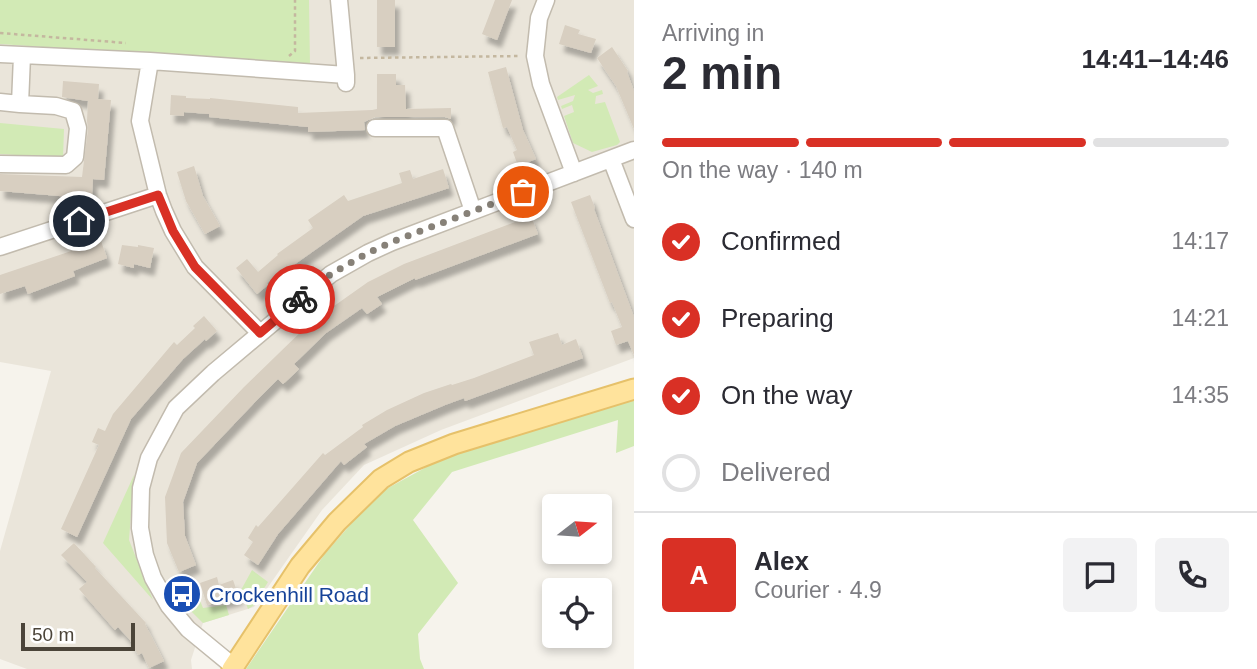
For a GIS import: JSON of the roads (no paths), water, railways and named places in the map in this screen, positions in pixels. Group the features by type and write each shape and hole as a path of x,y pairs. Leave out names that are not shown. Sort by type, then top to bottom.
{"main road":[{"path":"233,668 300,566 337,522 381,479 409,462 454,444 634,389"}],"street":[{"path":"0,54 150,61 346,79 339,0"},
{"path":"546,0 539,18 535,56 541,84 574,173"},
{"path":"20,104 22,55"},
{"path":"150,61 140,121 158,195 173,231 195,267 260,333"},
{"path":"0,102 56,106 74,111 78,128 75,157 66,164 0,164"},
{"path":"375,128 446,128 473,211"},
{"path":"233,668 188,629 169,606 153,578 145,555 140,528 141,488 149,458 176,408 213,373 331,274 392,242 634,150"},
{"path":"611,159 634,219"},
{"path":"0,247 158,195"}],"place":[{"name":"Crockenhill Road","path":"182,594"}]}
